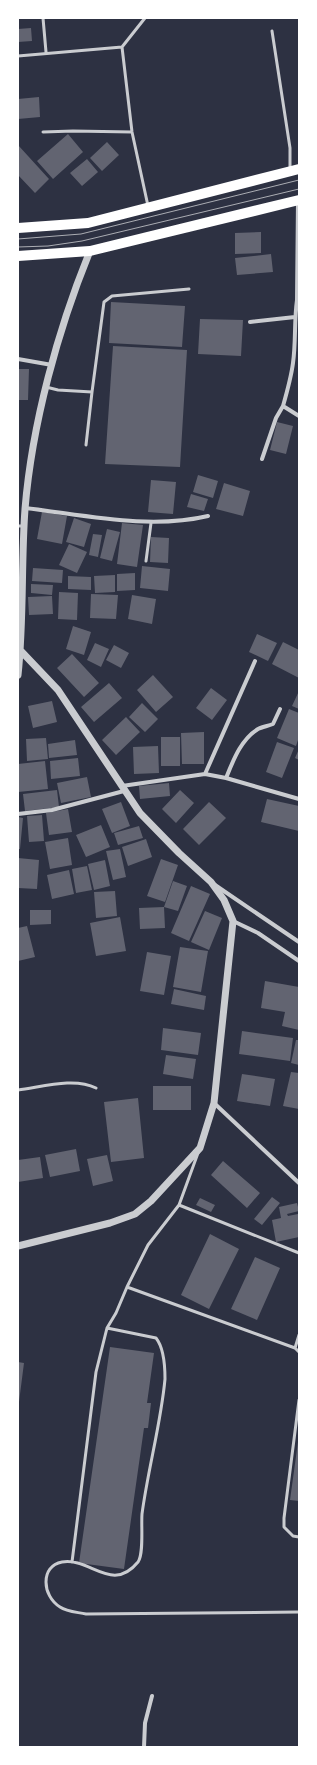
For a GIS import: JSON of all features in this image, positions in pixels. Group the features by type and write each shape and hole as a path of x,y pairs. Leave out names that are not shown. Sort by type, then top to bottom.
{"highway":[{"path":"18,228 88,223 295,171"},
{"path":"18,256 90,251 298,200"}],"street":[{"path":"262,459 276,418 284,406 293,364 296,329 294,317 297,300 298,200"},
{"path":"18,676 21,526 31,464 46,387 72,293 90,251"},
{"path":"250,322 294,317"},
{"path":"18,359 52,366"},
{"path":"284,406 299,416"},
{"path":"25,508 151,523 180,522 208,516"},
{"path":"19,655 58,690 140,813 179,853 211,882 299,942"},
{"path":"205,774 255,661"},
{"path":"226,778 245,742 258,729 273,724 280,709"},
{"path":"18,814 52,810 123,789 205,774 226,778 299,799"},
{"path":"18,1246 110,1223 135,1214 151,1201 200,1148 214,1103 232,920 224,900 211,882"},
{"path":"232,920 258,933 299,961"},
{"path":"214,1103 299,1183"},
{"path":"144,1747 145,1723 152,1696"}],"lane":[{"path":"43,18 46,52"},
{"path":"145,18 122,47 132,132 148,208"},
{"path":"272,31 290,148 295,171"},
{"path":"18,56 46,52 122,47"},
{"path":"43,132 132,132"},
{"path":"86,445 104,302 107,298 112,296 189,289"},
{"path":"46,387 58,390 92,392"},
{"path":"146,561 151,523"},
{"path":"18,1090 76,1083 87,1083 96,1088"},
{"path":"72,1562 96,1372 107,1328 116,1313 148,1245 179,1205 200,1148"},
{"path":"179,1205 299,1253"},
{"path":"127,1287 295,1348 299,1352"},
{"path":"107,1328 156,1338 162,1346 165,1378 142,1515 139,1560 133,1567 120,1574 107,1575 72,1562 61,1562 53,1568 46,1578 48,1595 54,1603 64,1610 86,1614 299,1612"},
{"path":"295,1348 299,1335"},
{"path":"299,1400 284,1527 293,1536 299,1537"}],"building":[{"path":"31,28 32,41 18,42 18,29"},
{"path":"39,97 40,117 18,119 18,99"},
{"path":"68,134 83,152 53,179 37,161"},
{"path":"107,142 119,155 102,171 90,158"},
{"path":"18,145 49,179 35,193 18,175"},
{"path":"87,159 98,172 82,186 70,173"},
{"path":"261,232 261,253 235,254 235,233"},
{"path":"271,254 273,272 237,275 235,258"},
{"path":"111,302 185,306 182,347 109,343"},
{"path":"200,319 243,320 241,356 198,354"},
{"path":"113,346 187,350 180,467 105,464"},
{"path":"18,369 29,369 28,400 18,400"},
{"path":"277,422 293,426 286,454 270,450"},
{"path":"198,475 218,481 213,498 193,492"},
{"path":"151,480 176,482 173,514 148,512"},
{"path":"224,483 250,491 243,516 216,509"},
{"path":"191,494 208,499 204,511 187,507"},
{"path":"42,512 67,516 62,544 37,539"},
{"path":"74,518 91,524 84,547 66,542"},
{"path":"122,523 143,525 137,567 117,564"},
{"path":"107,529 120,532 112,561 100,558"},
{"path":"93,534 102,535 98,557 89,555"},
{"path":"151,537 169,538 168,563 150,562"},
{"path":"69,544 87,552 77,573 59,565"},
{"path":"142,566 170,569 168,591 140,588"},
{"path":"33,568 63,570 62,583 32,581"},
{"path":"135,573 135,590 117,591 117,574"},
{"path":"115,575 115,592 95,593 94,576"},
{"path":"68,576 91,577 91,590 68,589"},
{"path":"31,584 53,585 52,595 31,593"},
{"path":"59,592 78,593 77,620 58,619"},
{"path":"91,594 118,595 116,619 90,618"},
{"path":"132,595 156,599 152,624 128,619"},
{"path":"52,596 53,614 29,615 28,597"},
{"path":"73,626 91,632 84,655 66,649"},
{"path":"257,634 277,643 268,661 249,652"},
{"path":"283,642 299,650 299,678 272,664"},
{"path":"95,643 109,649 101,667 87,660"},
{"path":"114,645 129,653 121,668 106,660"},
{"path":"72,654 99,683 84,697 57,668"},
{"path":"153,675 173,697 156,712 137,690"},
{"path":"109,683 122,698 94,722 81,707"},
{"path":"211,688 227,700 212,720 196,708"},
{"path":"299,691 299,709 292,706"},
{"path":"52,701 57,722 33,728 28,706"},
{"path":"142,703 158,719 145,732 129,717"},
{"path":"289,709 299,713 299,737 296,746 277,738"},
{"path":"126,717 140,732 116,755 102,740"},
{"path":"204,732 204,764 182,764 181,733"},
{"path":"161,737 180,737 180,766 161,766"},
{"path":"46,738 48,759 27,761 26,739"},
{"path":"75,740 77,755 49,758 48,744"},
{"path":"277,742 294,748 282,778 266,772"},
{"path":"158,746 159,773 134,774 133,747"},
{"path":"299,749 299,760 295,758"},
{"path":"78,758 80,776 51,779 50,761"},
{"path":"45,761 48,789 18,792 18,764"},
{"path":"87,777 91,797 61,803 57,783"},
{"path":"169,783 170,796 140,799 139,786"},
{"path":"57,790 59,807 25,811 23,794"},
{"path":"180,790 194,803 176,823 162,809"},
{"path":"267,799 299,806 299,831 261,822"},
{"path":"121,802 130,826 112,833 102,809"},
{"path":"209,802 226,818 199,845 183,829"},
{"path":"68,809 72,832 49,835 46,813"},
{"path":"42,815 44,841 29,842 27,816"},
{"path":"18,817 23,818 20,849 18,849"},
{"path":"101,825 110,847 86,857 76,835"},
{"path":"139,826 143,838 118,845 114,833"},
{"path":"68,838 72,865 50,869 45,842"},
{"path":"146,839 152,857 128,866 122,847"},
{"path":"120,849 126,877 113,880 106,851"},
{"path":"18,858 39,860 37,889 18,888"},
{"path":"161,859 178,865 165,902 147,896"},
{"path":"105,860 110,886 94,890 88,864"},
{"path":"87,866 92,890 76,893 72,869"},
{"path":"69,870 74,894 52,899 47,875"},
{"path":"173,881 187,886 178,911 164,907"},
{"path":"191,886 210,894 189,941 171,933"},
{"path":"115,891 117,916 96,918 94,892"},
{"path":"164,907 165,928 140,929 139,908"},
{"path":"30,910 51,910 51,924 30,925"},
{"path":"205,911 222,918 209,950 191,942"},
{"path":"120,917 126,951 96,956 90,923"},
{"path":"27,926 35,957 18,961 18,928"},
{"path":"180,947 208,951 201,992 173,987"},
{"path":"147,952 171,956 164,995 140,991"},
{"path":"265,981 299,987 299,1030 282,1026 285,1012 261,1008"},
{"path":"174,989 206,996 204,1010 171,1004"},
{"path":"163,1028 201,1033 198,1055 161,1050"},
{"path":"242,1031 293,1038 290,1061 239,1054"},
{"path":"296,1040 299,1040 299,1065 291,1063"},
{"path":"166,1055 196,1059 193,1079 163,1074"},
{"path":"291,1072 299,1073 299,1109 283,1106"},
{"path":"242,1074 275,1079 270,1106 237,1101"},
{"path":"153,1086 191,1086 191,1110 153,1110"},
{"path":"138,1098 144,1158 111,1162 104,1102"},
{"path":"76,1149 80,1171 50,1177 45,1155"},
{"path":"107,1155 113,1181 93,1186 87,1159"},
{"path":"40,1157 43,1178 18,1182 18,1160"},
{"path":"223,1161 260,1193 247,1208 211,1175"},
{"path":"272,1197 280,1203 262,1225 254,1219"},
{"path":"200,1198 215,1205 211,1212 196,1205"},
{"path":"297,1203 299,1211 287,1214 288,1216 298,1214 299,1237 276,1242 272,1220 281,1218 279,1207"},
{"path":"210,1234 239,1249 209,1309 181,1295"},
{"path":"255,1257 280,1268 257,1320 231,1309"},
{"path":"110,1347 154,1353 147,1403 151,1403 148,1428 144,1428 124,1569 79,1563"},
{"path":"18,1362 24,1363 19,1402 18,1402"},
{"path":"299,1442 299,1501 290,1500"}],"tram line":[{"path":"18,239 81,234 299,180"},
{"path":"18,247 48,246 82,241 299,189"}]}
